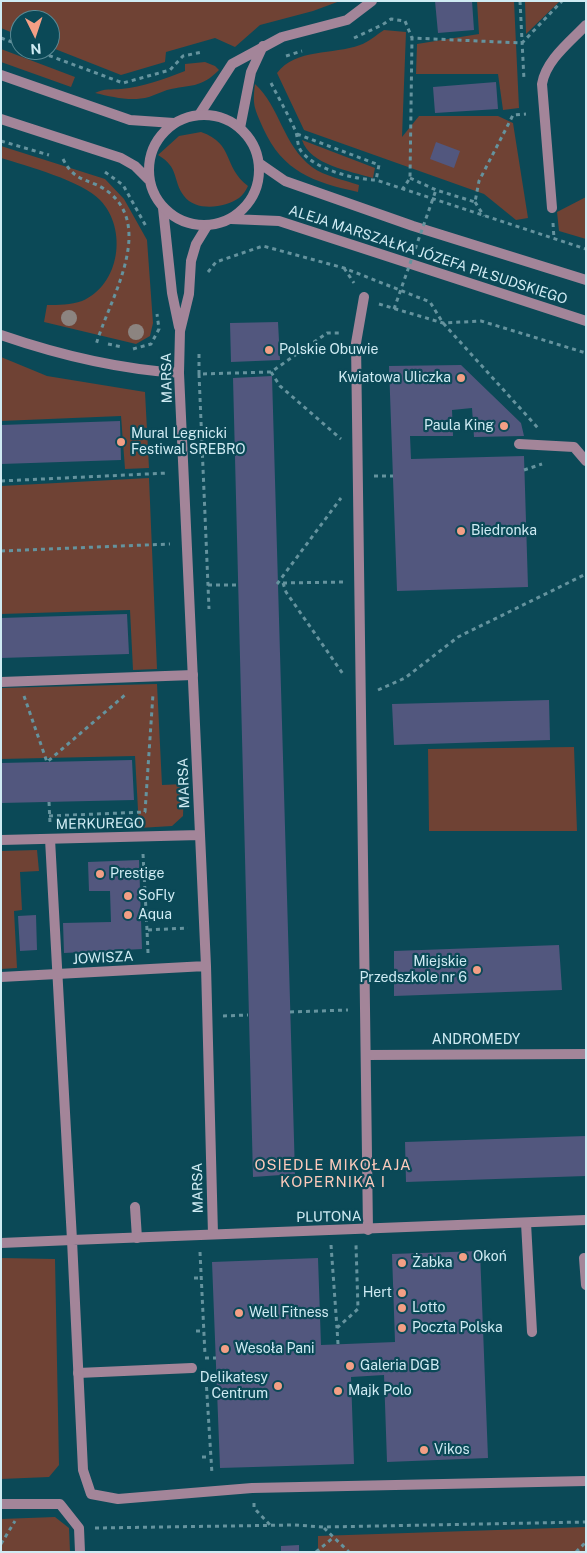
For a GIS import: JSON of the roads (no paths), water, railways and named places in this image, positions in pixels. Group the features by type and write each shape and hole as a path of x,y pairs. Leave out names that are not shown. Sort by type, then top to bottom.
{"street":[{"path":"199,115 232,64 282,37 347,20 372,1"},
{"path":"552,208 542,84 544,73 550,63 586,25"},
{"path":"240,128 252,72 263,46"},
{"path":"1,75 130,120 174,123 199,115 221,118 240,128 256,150 259,163 259,180 254,196 244,209 230,219 208,226 191,224 176,218 163,208 154,195 149,180 148,164 153,148 162,134 174,123"},
{"path":"1,119 121,158 135,166 149,180"},
{"name":"ALEJA MARSZAŁKA JÓZEFA PIŁSUDSKIEGO","path":"259,163 285,181 413,226 586,280"},
{"name":"MARSA","path":"163,208 172,293 180,331"},
{"name":"ALEJA MARSZAŁKA JÓZEFA PIŁSUDSKIEGO","path":"230,219 280,221 586,321"},
{"name":"MARSA","path":"208,226 196,244 191,261 189,294 180,331 179,373 185,472 208,1016 213,1234"},
{"path":"364,297 356,343 368,1230"},
{"path":"1,335 35,347 92,360 142,370 179,373"},
{"path":"519,444 574,447 586,461"},
{"path":"1,682 193,674"},
{"name":"MERKUREGO","path":"1,840 200,835"},
{"path":"50,839 83,1470 91,1494 118,1499 252,1488 586,1481"},
{"name":"JOWISZA","path":"1,977 206,966"},
{"name":"ANDROMEDY","path":"366,1055 586,1054"},
{"path":"135,1207 136,1238"},
{"name":"PLUTONA","path":"1,1243 586,1220"},
{"path":"526,1223 532,1332"},
{"path":"584,1258 586,1285"},
{"path":"78,1373 192,1368"},
{"path":"1,1504 60,1504 79,1528 80,1552"}],"place":[{"name":"Polskie Obuwie","path":"269,350"},
{"name":"Kwiatowa Uliczka","path":"461,378"},
{"name":"Paula King","path":"504,426"},
{"name":"Mural Legnicki Festiwal SREBRO","path":"121,442"},
{"name":"Biedronka","path":"461,531"},
{"name":"Prestige","path":"100,874"},
{"name":"SoFly","path":"128,896"},
{"name":"Aqua","path":"128,915"},
{"name":"Miejskie Przedszkole nr 6","path":"477,970"},
{"name":"Okoń","path":"463,1257"},
{"name":"Żabka","path":"402,1263"},
{"name":"Hert","path":"402,1293"},
{"name":"Lotto","path":"402,1308"},
{"name":"Well Fitness","path":"239,1313"},
{"name":"Poczta Polska","path":"402,1328"},
{"name":"Wesoła Pani","path":"225,1349"},
{"name":"Galeria DGB","path":"350,1366"},
{"name":"Delikatesy Centrum","path":"278,1386"},
{"name":"Majk Polo","path":"338,1391"},
{"name":"Vikos","path":"424,1450"}],"district":[{"name":"OSIEDLE MIKOŁAJA KOPERNIKA I","path":"333,1174"}]}
